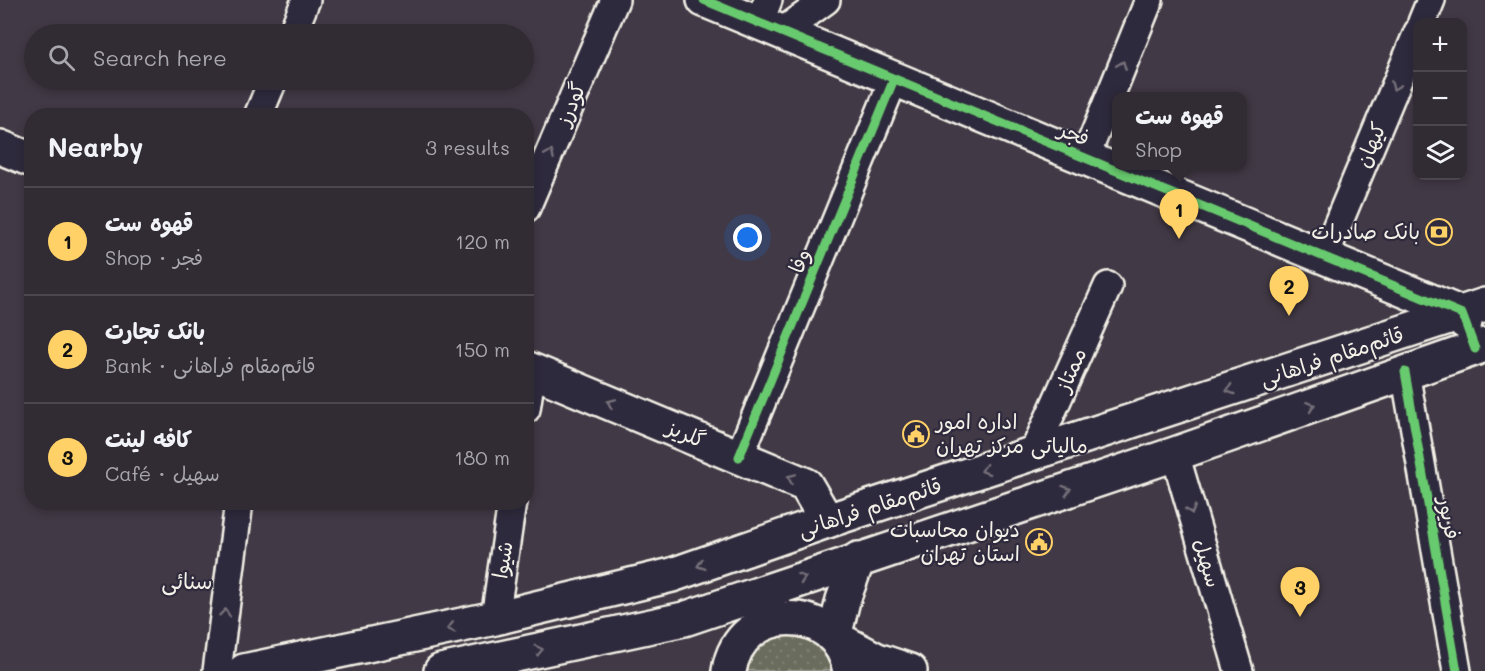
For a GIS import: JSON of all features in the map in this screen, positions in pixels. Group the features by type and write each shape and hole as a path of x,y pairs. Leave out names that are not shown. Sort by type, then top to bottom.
{"main road":[{"name":"فجر","path":"704,0 769,18 894,79 1112,169"},
{"path":"1,152 24,158"},
{"name":"فجر","path":"1114,170 1324,257 1474,310"},
{"path":"1474,310 1480,347"},
{"name":"قائم‌مقام فراهانی","path":"244,671 495,618 672,575 827,521 1474,310"},
{"name":"قائم‌مقام فراهانی","path":"441,671 684,619 1175,454 1480,347"},
{"name":"گلریز","path":"534,371 806,485 827,521"},
{"path":"731,663 747,597 737,552"},
{"path":"850,671 844,651 834,637 843,600 858,560"},
{"path":"731,663 742,640 755,628 770,621 788,618 805,620 820,626 834,637 877,660 910,671"}],"street":[{"path":"296,24 306,0"},
{"name":"گودرز","path":"534,189 615,0"},
{"path":"769,18 826,0"},
{"path":"1085,158 1149,0"},
{"path":"1424,18 1431,0"},
{"name":"کیهان","path":"1324,257 1413,44"},
{"name":"وفا","path":"739,457 894,79"},
{"path":"261,108 269,90"},
{"name":"ممتاز","path":"1033,454 1108,286"},
{"name":"فریور","path":"1405,372 1457,671"},
{"name":"سهیل","path":"1175,454 1239,671"},
{"path":"217,671 238,510"},
{"name":"شیوا","path":"495,618 511,510"}],"green space":[{"path":"784,634 803,637 816,644 826,655 835,671 741,671 752,652 770,639"}],"cycle path":[{"path":"704,0 1112,169"},
{"path":"739,457 894,79"},
{"path":"1114,170 1462,314 1475,349"},
{"path":"1405,372 1457,671"}],"place":[{"name":"بانک صادرات","path":"1439,232"},
{"name":"قهوه ست","path":"1179,239"},
{"name":"بانک تجارت","path":"1289,316"},
{"name":"اداره امور مالیاتی مرکز تهران","path":"916,434"},
{"name":"دیوان محاسبات استان تهران","path":"1039,542"},
{"name":"کافه لینت","path":"1300,617"}],"district":[{"name":"سنائی","path":"187,581"}]}
